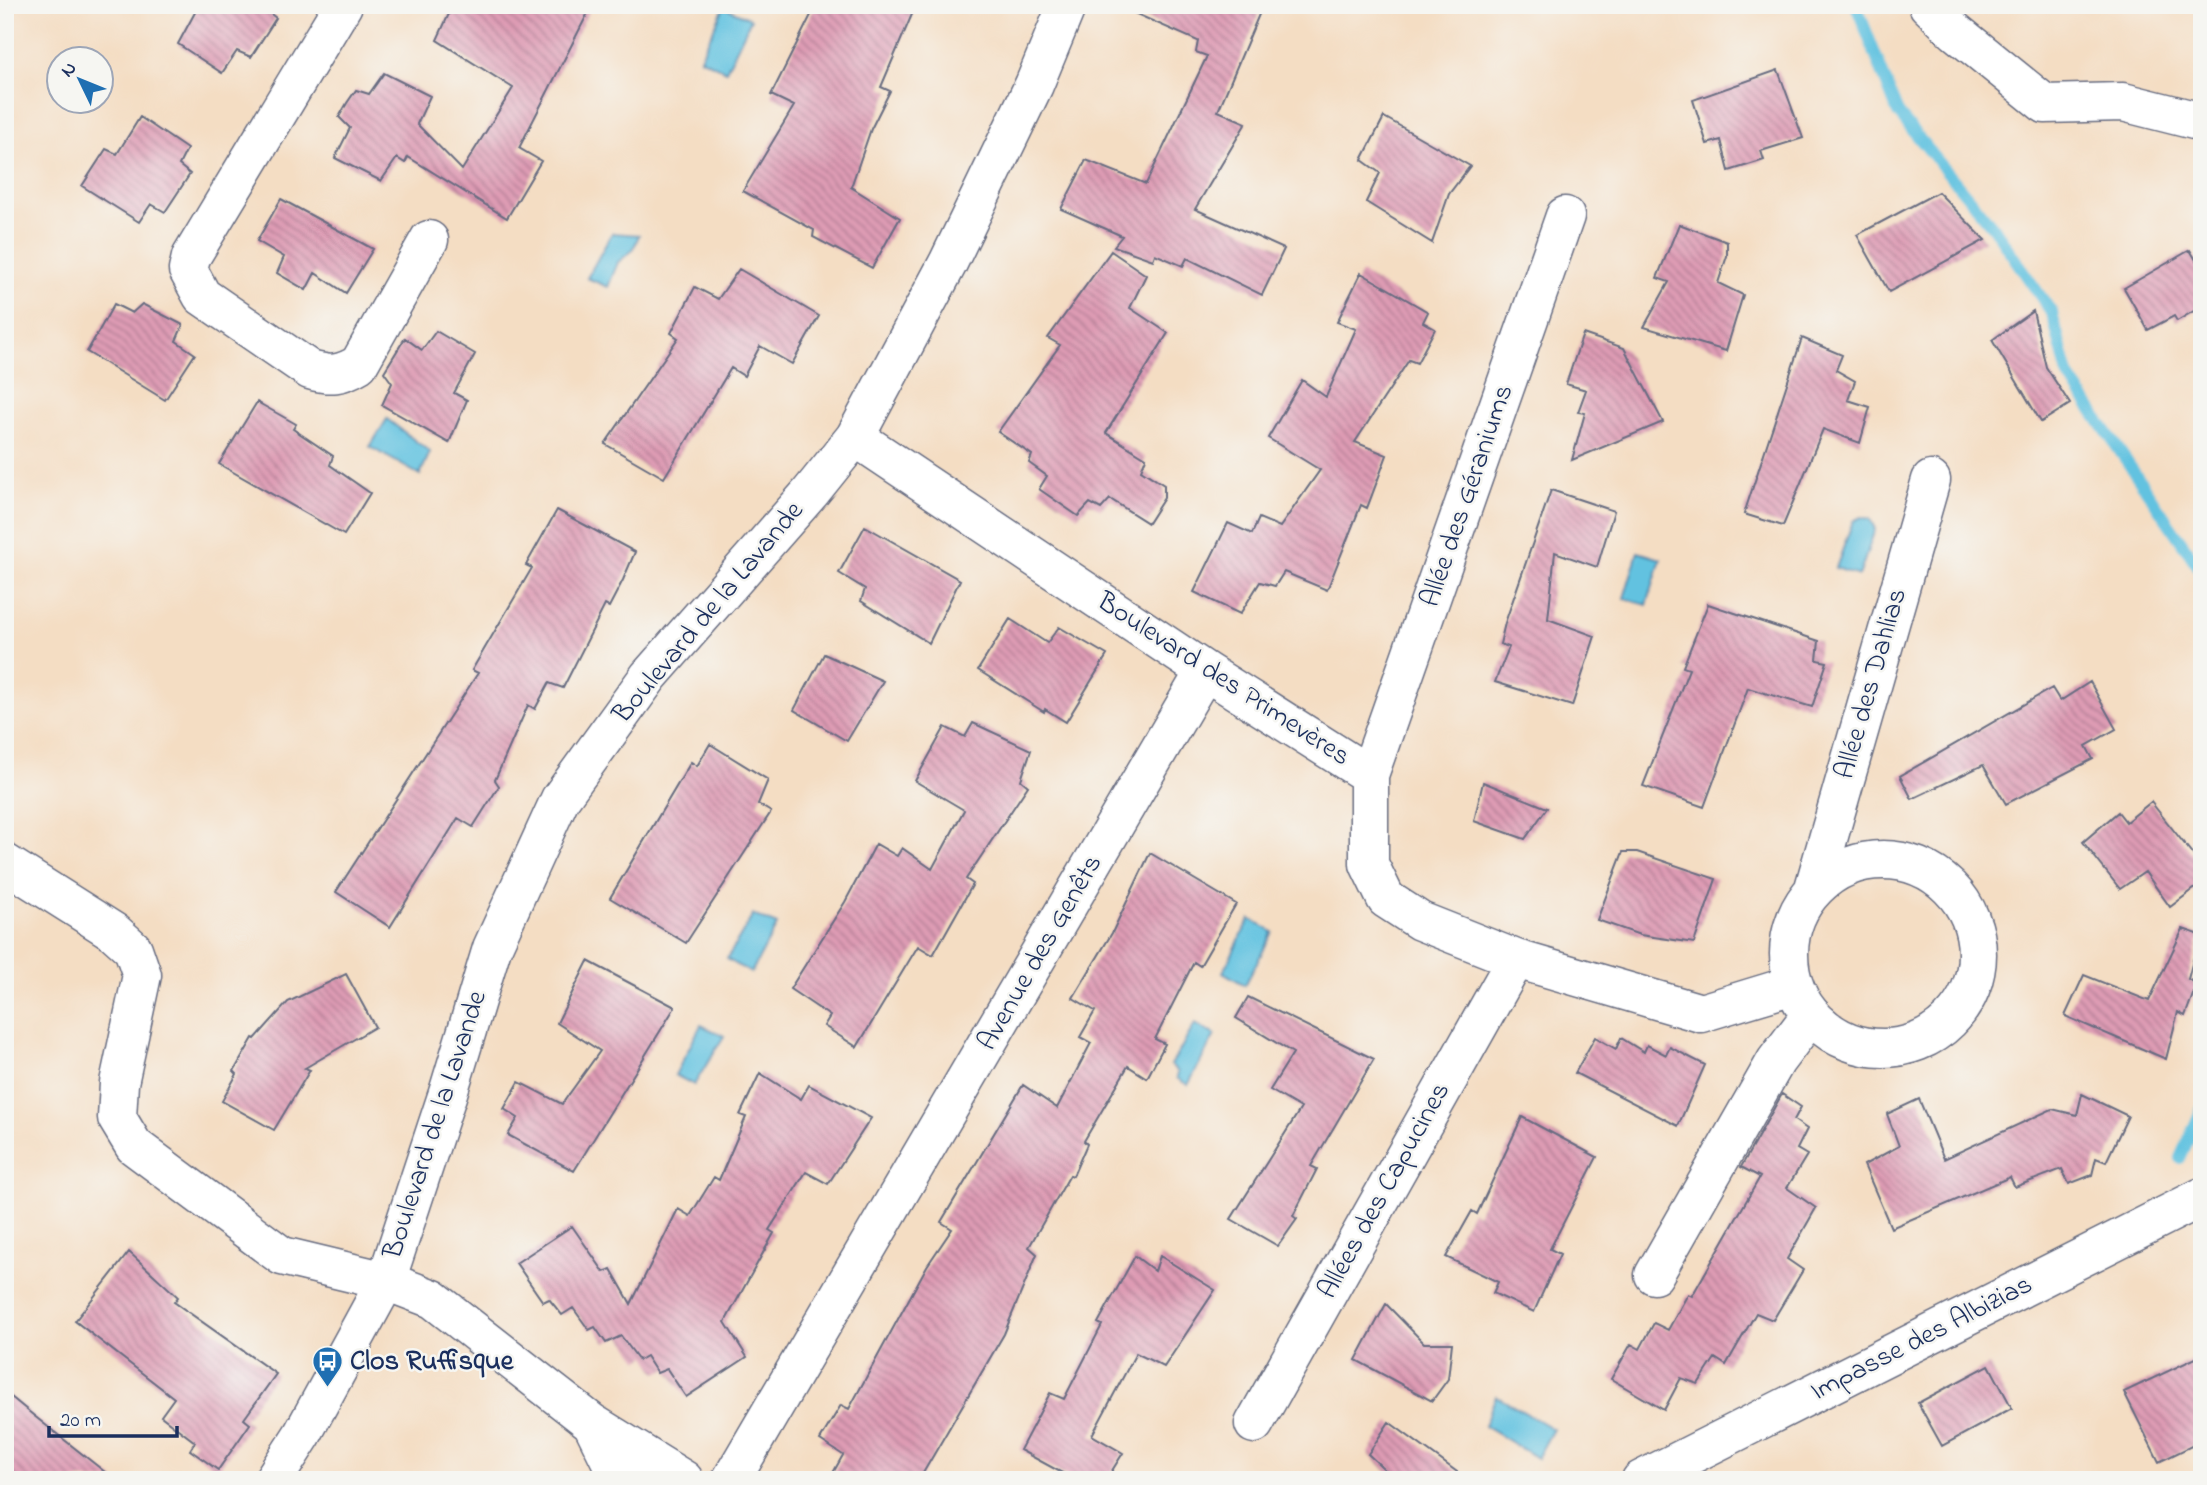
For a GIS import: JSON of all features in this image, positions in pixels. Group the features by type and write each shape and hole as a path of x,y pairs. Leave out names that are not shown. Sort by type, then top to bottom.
{"street":[{"path":"343,5 191,257 188,270 202,296 310,370 329,376 346,372 359,364 429,240"},
{"name":"Boulevard de la Lavande","path":"273,1480 302,1435 386,1281 492,948 560,799 649,676 810,493 855,437 948,263 1034,85 1067,5"},
{"path":"1928,5 1956,32 2045,104 2123,102 2202,122"},
{"name":"Allée des Géraniums","path":"1369,775 1565,215"},
{"name":"Boulevard des Primevères","path":"855,437 1205,671 1369,775 1369,864 1385,899 1420,921 1516,958 1702,1013 1802,1001"},
{"name":"Allée des Dahlias","path":"1814,888 1843,867 1877,859 1912,863 1942,879 1965,906 1976,939 1975,974 1962,1006 1938,1031 1906,1046 1871,1048 1838,1038 1802,1001 1787,951 1795,917 1814,888 1931,480"},
{"name":"Avenue des Genêts","path":"731,1480 1205,671"},
{"path":"5,863 114,932 134,949 142,975 119,1083 117,1118 135,1146 282,1256 386,1281 433,1299 592,1423 684,1480"},
{"name":"Allées des Capucines","path":"1254,1424 1516,958"},
{"path":"1654,1275 1776,1061 1802,1001"},
{"name":"Impasse des Albizias","path":"1642,1480 2202,1197"},
{"path":"592,1423 620,1480"}],"water":[{"path":"724,7 751,19 726,71 700,58"},
{"path":"612,233 639,235 633,250 618,262 608,287 587,278"},
{"path":"387,419 430,452 420,475 370,447"},
{"path":"1861,517 1870,519 1875,529 1859,576 1836,568 1853,521"},
{"path":"1638,552 1661,559 1647,605 1624,598"},
{"path":"753,915 777,925 751,973 727,959"},
{"path":"1250,919 1273,932 1245,985 1223,972"},
{"path":"1195,1024 1215,1035 1188,1085 1177,1078 1178,1072 1171,1065"},
{"path":"701,1025 724,1036 694,1085 675,1075"},
{"path":"1496,1396 1553,1429 1537,1458 1484,1426"}],"building":[{"path":"199,5 259,5 276,18 251,57 237,51 222,73 178,44"},
{"path":"453,5 592,5 519,148 541,161 507,218 408,157 405,163 397,158 381,181 335,158 350,128 339,117 347,103 356,90 369,94 384,73 430,96 417,124 462,170 513,88 437,40"},
{"path":"816,5 916,5 881,87 890,91 871,129 851,187 900,218 872,268 813,237 814,230 743,191 794,106 771,95"},
{"path":"1116,5 1263,5 1218,111 1246,123 1195,209 1284,249 1262,295 1187,258 1183,266 1155,254 1153,260 1114,246 1122,236 1061,209 1086,160 1146,184 1207,56 1196,52 1198,41"},
{"path":"1778,70 1803,138 1761,151 1764,160 1729,171 1721,140 1707,144 1693,100"},
{"path":"140,117 187,149 179,165 190,174 165,212 151,204 139,222 82,186 106,149 117,154"},
{"path":"1384,117 1470,166 1449,194 1432,243 1366,202 1380,173 1362,160"},
{"path":"1938,192 1985,240 1889,292 1857,235"},
{"path":"281,199 373,249 346,293 315,273 306,290 277,273 284,257 257,241"},
{"path":"1679,224 1727,242 1727,256 1718,283 1743,295 1726,351 1644,327 1669,282 1657,278"},
{"path":"2190,250 2202,270 2202,306 2177,321 2174,316 2148,330 2124,288"},
{"path":"1111,251 1146,275 1130,308 1168,333 1106,433 1146,458 1141,470 1164,485 1164,498 1148,523 1110,499 1101,509 1090,503 1078,516 1039,489 1047,476 1029,463 1032,455 998,432 1060,345 1048,338"},
{"path":"739,269 819,316 792,364 760,346 744,376 731,368 664,478 605,444 678,338 671,333 695,287 718,299"},
{"path":"1361,273 1428,312 1423,322 1435,329 1417,363 1409,360 1355,442 1387,455 1367,508 1361,505 1327,590 1284,572 1275,586 1260,582 1240,614 1194,592 1228,523 1252,534 1259,518 1280,527 1320,470 1268,438 1302,380 1326,397 1356,329 1337,322"},
{"path":"114,304 132,313 142,304 183,325 176,341 195,354 165,400 87,352"},
{"path":"2033,311 2046,367 2070,404 2041,422 1992,340"},
{"path":"436,331 475,354 454,393 467,400 449,443 382,405 392,383 384,372 405,338 422,350"},
{"path":"1583,334 1624,348 1663,422 1572,460 1585,413 1578,412 1586,390 1566,384"},
{"path":"1802,338 1842,355 1836,370 1855,381 1848,400 1870,407 1860,443 1823,429 1783,526 1744,514"},
{"path":"257,402 296,424 293,429 333,456 330,465 370,493 344,535 219,464"},
{"path":"1551,490 1614,511 1597,567 1555,552 1548,619 1595,636 1572,706 1495,682 1509,647 1500,644 1505,623"},
{"path":"557,510 635,552 609,607 605,605 563,688 549,683 535,709 528,705 495,780 499,786 473,827 458,818 390,927 336,892 478,673 472,670 532,568 526,565"},
{"path":"865,526 960,580 929,643 861,601 865,589 839,573"},
{"path":"1708,604 1819,641 1817,660 1827,662 1812,707 1748,688 1704,807 1643,786 1689,669 1683,667"},
{"path":"1010,619 1047,643 1059,627 1107,655 1066,722 1045,709 1044,712 978,670"},
{"path":"824,654 883,681 847,741 794,710"},
{"path":"2090,682 2116,729 2086,746 2093,759 2006,804 1983,765 1912,799 1900,776 2052,688 2060,701"},
{"path":"973,723 1031,750 1021,780 1028,786 966,879 973,884 933,955 918,946 857,1047 824,1026 830,1016 790,989 845,902 876,844 897,856 902,848 932,869 964,810 915,781 945,727 965,737"},
{"path":"710,744 768,780 758,804 771,812 686,943 610,898 691,762 697,766"},
{"path":"1483,782 1547,808 1525,839 1474,821"},
{"path":"2151,802 2202,866 2202,883 2170,907 2145,872 2120,889 2083,842 2118,812 2126,822"},
{"path":"1623,852 1637,852 1716,879 1694,943 1640,935 1597,920"},
{"path":"1150,853 1236,904 1200,966 1194,962 1155,1039 1165,1044 1147,1078 1128,1066 1084,1141 1087,1144 1073,1176 1070,1175 1029,1247 1037,1254 1004,1334 919,1480 829,1480 843,1455 820,1440 841,1405 849,1409 927,1266 952,1229 941,1222 1023,1085 1057,1108 1091,1043 1080,1037 1095,1011 1073,998 1112,933"},
{"path":"2183,929 2200,935 2188,979 2197,984 2185,1016 2178,1012 2166,1059 2065,1016 2084,975 2149,1001"},
{"path":"588,961 675,1007 574,1171 508,1135 518,1118 504,1109 519,1082 562,1104 600,1051 557,1023"},
{"path":"346,974 375,1027 305,1068 310,1070 274,1130 222,1101 237,1074 234,1071 253,1038 255,1039 288,1002"},
{"path":"1248,997 1374,1059 1311,1166 1317,1169 1293,1216 1297,1219 1278,1246 1231,1219 1301,1108 1270,1090 1293,1053 1236,1018"},
{"path":"1595,1037 1616,1049 1621,1038 1644,1052 1647,1045 1666,1055 1670,1047 1705,1065 1678,1126 1575,1073"},
{"path":"760,1073 801,1099 809,1085 871,1118 828,1184 806,1172 769,1230 774,1233 725,1322 747,1357 686,1397 667,1369 657,1373 646,1356 639,1360 621,1336 606,1343 595,1327 589,1330 573,1308 562,1315 549,1299 543,1302 516,1263 572,1226 604,1272 611,1269 631,1304 678,1209 690,1216 714,1177 719,1180 746,1117 740,1115"},
{"path":"1782,1094 1801,1107 1794,1120 1807,1129 1797,1149 1807,1155 1787,1188 1816,1208 1787,1259 1803,1270 1773,1320 1756,1313 1726,1365 1715,1358 1698,1384 1681,1378 1664,1410 1611,1379 1631,1344 1640,1349 1654,1323 1668,1330 1688,1294 1692,1296 1760,1177 1741,1167"},
{"path":"2082,1094 2128,1116 2106,1162 2096,1158 2092,1175 2069,1184 2062,1169 2015,1187 2010,1177 1891,1228 1864,1165 1899,1146 1887,1114 1919,1099 1944,1159 2052,1109 2077,1115"},
{"path":"1522,1117 1597,1157 1550,1249 1560,1254 1534,1312 1493,1293 1498,1282 1446,1257 1472,1211 1477,1214"},
{"path":"129,1252 178,1297 174,1302 276,1374 244,1419 250,1424 218,1470 190,1450 195,1442 161,1416 174,1398 75,1321"},
{"path":"1135,1256 1155,1271 1160,1256 1215,1290 1164,1367 1136,1353 1092,1435 1123,1453 1106,1480 1075,1480 1020,1450 1050,1393 1064,1399 1102,1325 1098,1323"},
{"path":"1386,1304 1424,1343 1452,1343 1448,1379 1432,1401 1356,1360"},
{"path":"2202,1355 2202,1441 2159,1462 2124,1392"},
{"path":"1989,1365 2012,1408 1942,1446 1918,1403"},
{"path":"5,1392 33,1415 115,1480 5,1480"},
{"path":"1389,1422 1468,1480 1396,1480 1368,1454"}],"waterway":[{"path":"1856,5 1898,113 1993,227 2052,313 2068,375 2202,572"},
{"path":"2180,1158 2202,1109"}],"place":[{"name":"Clos Ruffisque","path":"327,1389"}]}
